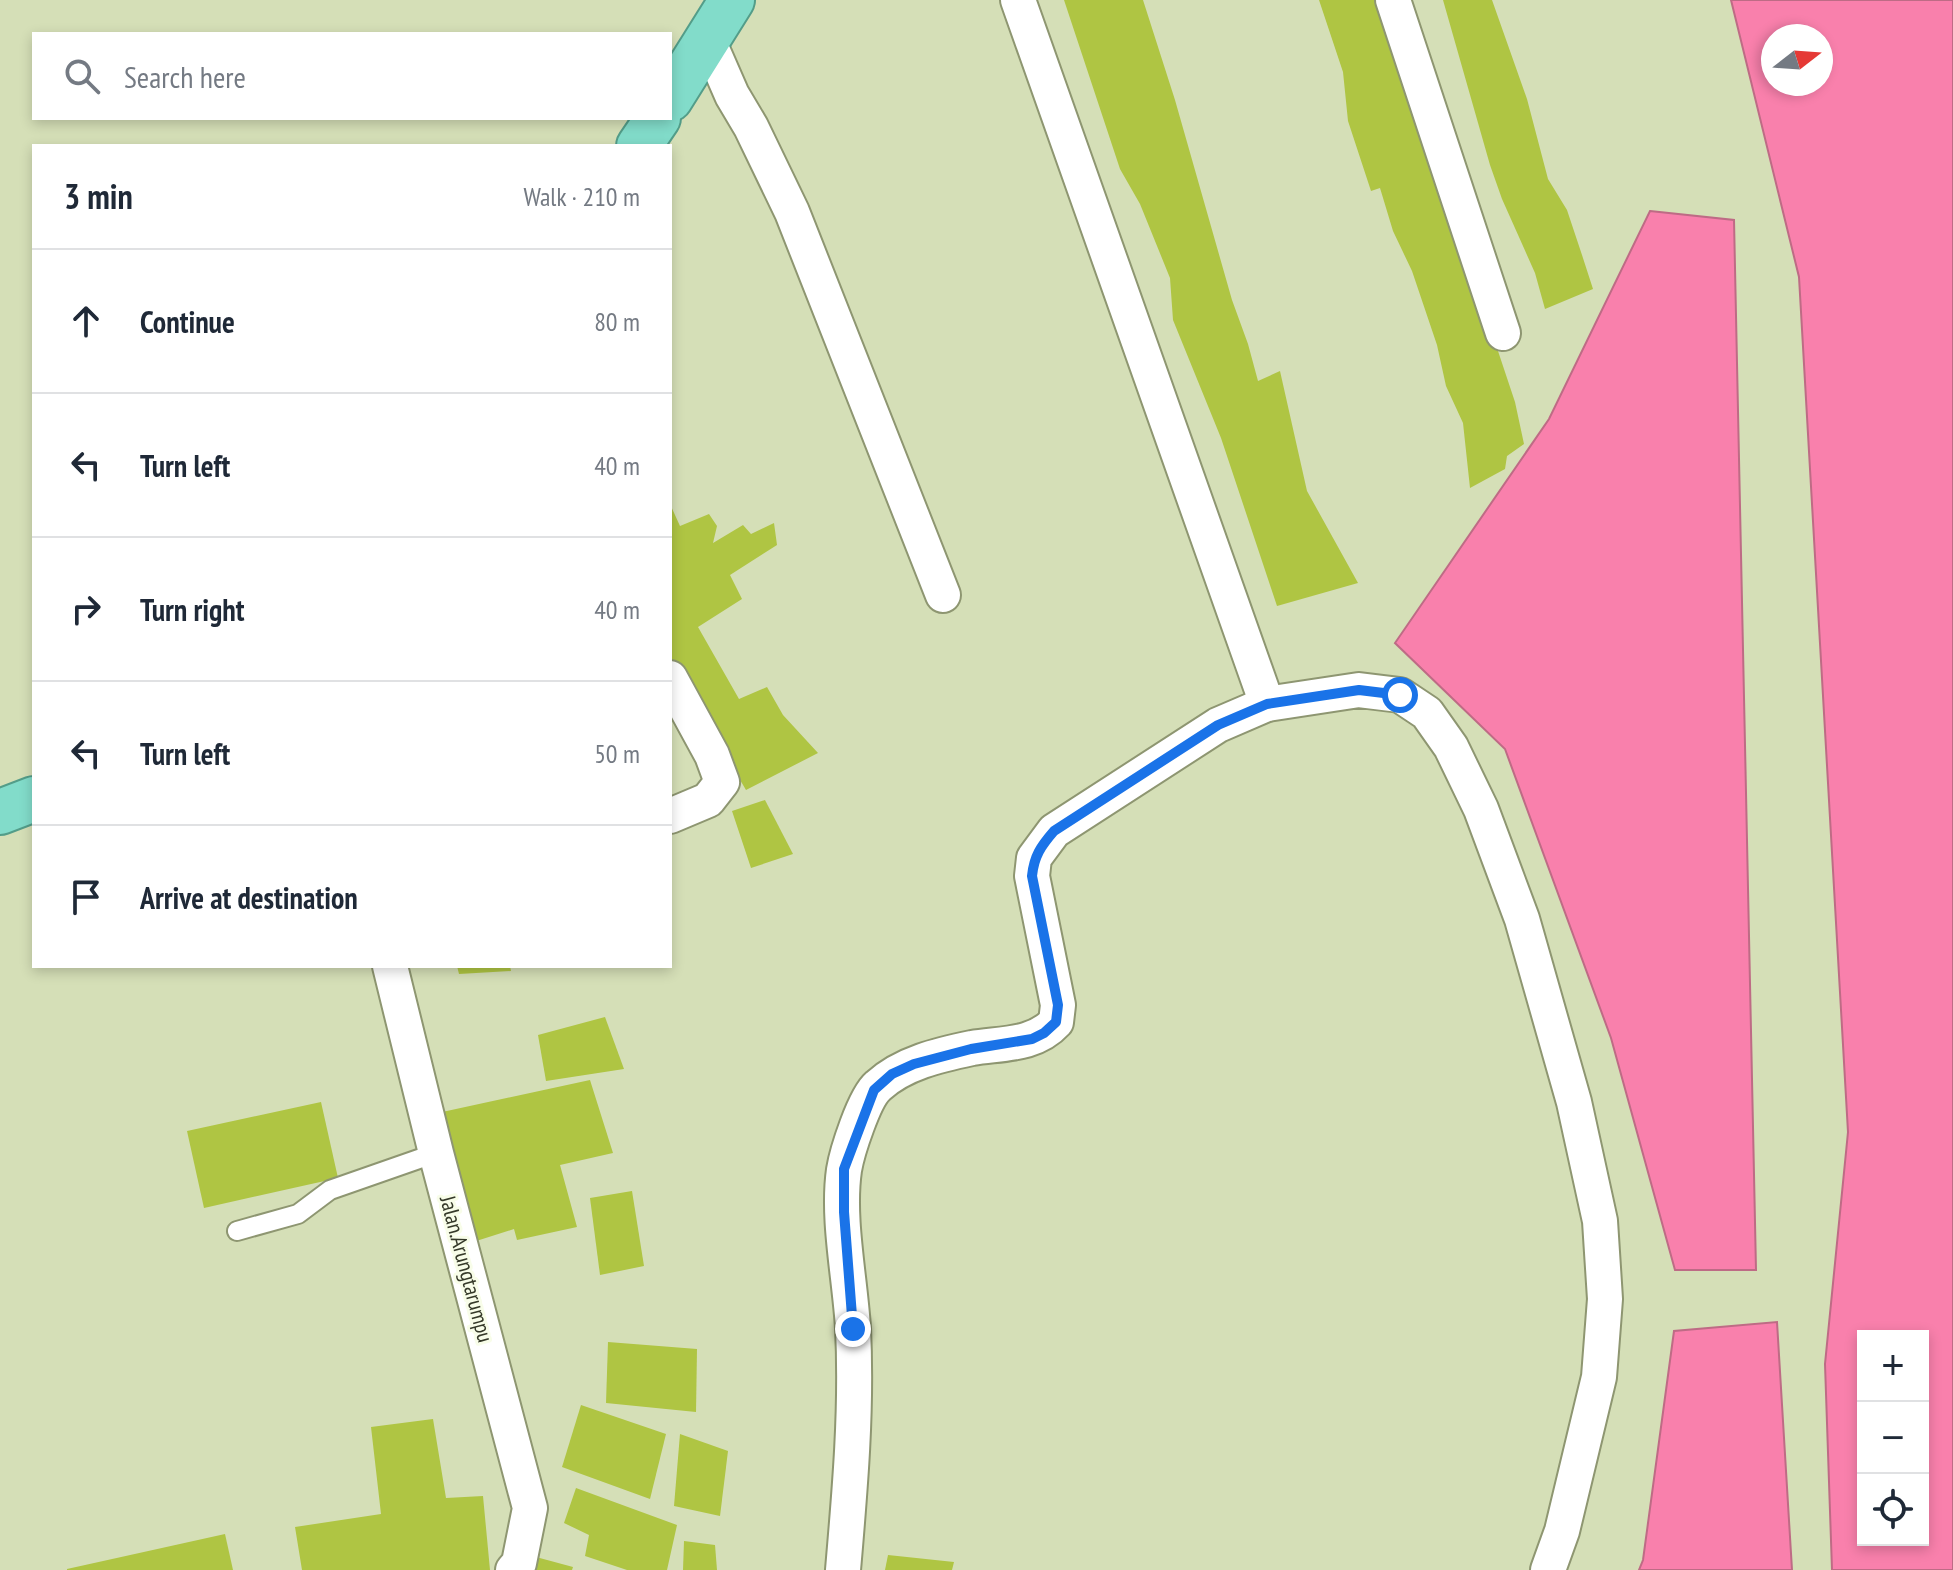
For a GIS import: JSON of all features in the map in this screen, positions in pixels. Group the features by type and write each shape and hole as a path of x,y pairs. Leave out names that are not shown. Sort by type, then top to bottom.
{"highway":[{"path":"672,96 732,0"},
{"path":"640,144 657,120"},
{"path":"0,812 32,800"}],"street":[{"path":"1018,0 1267,704"},
{"path":"1393,0 1503,333"},
{"path":"708,40 732,95 792,212 943,595"},
{"path":"672,682 712,755 722,782 708,800 672,815"},
{"path":"843,1570 854,1438 853,1329 844,1212 844,1169 874,1090 892,1074 914,1064 971,1049 1032,1039 1056,1022 1058,1005 1032,876 1034,858 1054,831 1218,725 1267,704 1359,690 1400,695 1427,713 1451,747 1481,809 1522,919 1574,1102 1600,1221 1605,1299 1599,1377 1562,1531 1548,1570"},
{"name":"Jalan.Arungtarumpu","path":"390,968 530,1508 519,1563 513,1570"}],"lane":[{"path":"237,1231 298,1214 330,1190 436,1153"}],"shaded area":[{"path":"1731,0 1953,0 1953,1570 1832,1570 1825,1364 1848,1132 1799,277"},
{"path":"1650,211 1734,220 1756,1270 1675,1270 1611,1038 1505,749 1395,643 1549,419"},
{"path":"1777,1322 1792,1570 1639,1570 1643,1560 1674,1331"}],"building":[{"path":"1064,0 1143,0 1258,381 1280,371 1307,491 1358,583 1277,606 1221,438 1173,320 1170,278 1140,204 1120,169"},
{"path":"1319,0 1381,0 1515,402 1524,444 1507,456 1505,469 1470,488 1463,423 1446,386 1437,345 1412,271 1393,231 1380,188 1371,191 1348,121 1343,72"},
{"path":"1443,0 1492,0 1527,99 1548,179 1567,210 1593,289 1545,309 1535,273 1490,165"},
{"path":"672,508 680,526 709,514 717,526 713,543 743,525 751,534 774,523 777,545 730,575 742,599 698,627 739,699 767,687 783,715 818,753 746,790 672,663"},
{"path":"765,800 793,854 751,868 732,811"},
{"path":"458,968 510,968 511,971 459,974"},
{"path":"605,1017 624,1069 546,1081 538,1035"},
{"path":"590,1080 613,1153 560,1165 577,1227 517,1240 514,1229 470,1243 433,1114"},
{"path":"321,1102 338,1178 204,1208 187,1131"},
{"path":"632,1191 644,1266 600,1275 590,1198"},
{"path":"608,1342 697,1349 696,1412 606,1403"},
{"path":"581,1405 666,1434 650,1499 562,1467"},
{"path":"433,1419 446,1498 483,1496 490,1570 302,1570 295,1527 381,1514 371,1427"},
{"path":"680,1434 728,1451 720,1516 674,1506"},
{"path":"576,1488 677,1525 667,1570 627,1570 585,1556 589,1535 564,1523"},
{"path":"225,1534 233,1570 67,1570 67,1569"},
{"path":"684,1541 715,1545 717,1570 683,1570"},
{"path":"888,1555 954,1562 952,1570 885,1570"},
{"path":"536,1557 573,1567 572,1570 532,1570"}],"route":[{"path":"853,1329 844,1212 844,1169 874,1090 892,1074 914,1064 971,1049 1032,1039 1056,1022 1058,1005 1032,876 1034,858 1041,846 1054,831 1218,725 1267,704 1359,690 1400,695"}]}
